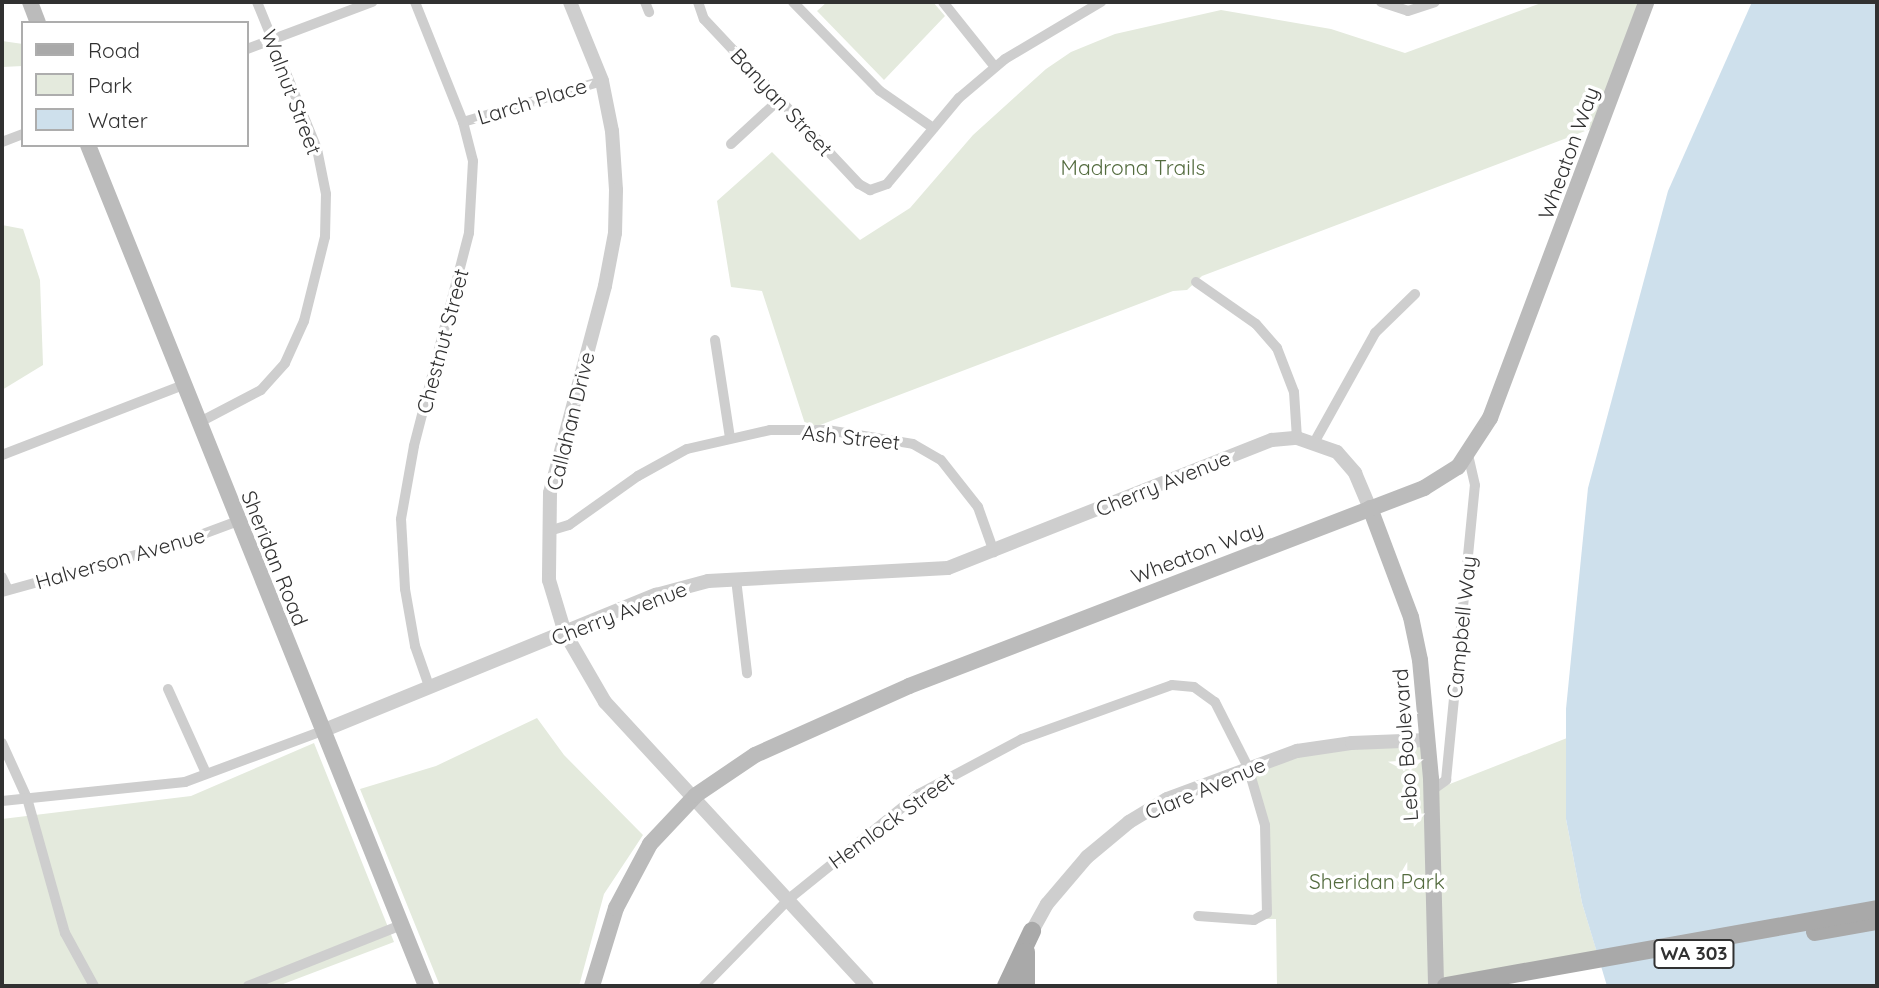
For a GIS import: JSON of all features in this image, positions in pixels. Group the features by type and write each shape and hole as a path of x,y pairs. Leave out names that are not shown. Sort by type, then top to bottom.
{"main road":[{"path":"30,2 37,21"},
{"name":"Wheaton Way","path":"592,986 611,920 632,874 650,844 696,795 764,750 908,686 1436,482 1468,455 1490,418 1523,335 1646,2"},
{"name":"Sheridan Road","path":"89,147 425,986"},
{"name":"Lebo Boulevard","path":"1370,508 1415,631 1428,740 1436,986"},
{"name":"WA 303","path":"1446,986 1877,909"},
{"name":"WA 303","path":"1511,986 1877,921"},
{"path":"1006,986 1032,931"},
{"path":"1026,986 1025,957 1032,931"}],"street":[{"name":"Walnut Street","path":"198,423 261,390 285,363 304,321 325,237 326,194 317,149 257,2"},
{"path":"248,50 372,2"},
{"name":"Chestnut Street","path":"415,2 463,122 473,161 469,233 414,446 401,519 405,589 415,646 429,686"},
{"name":"Callahan Drive","path":"570,2 602,80 612,131 615,233 550,493 550,580 565,633 603,699 696,795 867,986"},
{"path":"793,2 880,91 933,128 995,67 1025,44 1101,2"},
{"path":"801,11 811,2"},
{"path":"943,2 995,67"},
{"path":"1381,2 1408,11 1435,2"},
{"name":"Banyan Street","path":"698,3 704,19 859,184 876,190 887,184 933,128"},
{"name":"Larch Place","path":"463,122 602,80"},
{"path":"731,144 780,99"},
{"path":"2,142 21,135"},
{"path":"1196,282 1256,324 1277,348 1293,384 1297,438"},
{"path":"1315,441 1375,333 1415,294"},
{"path":"715,340 730,438"},
{"path":"2,454 183,385"},
{"name":"Ash Street","path":"549,531 569,525 638,476 687,449 770,430 827,430 913,444 954,472 978,507 994,552"},
{"name":"Cherry Avenue","path":"2,800 148,789 206,774 322,731 656,595 704,582 933,570 994,552 1252,447 1297,438 1315,441 1337,452 1355,473 1370,508"},
{"name":"Campbell Way","path":"1431,792 1446,780 1475,485 1468,455"},
{"name":"Halverson Avenue","path":"5,591 179,543 238,521"},
{"path":"2,577 5,591"},
{"path":"736,579 747,673"},
{"name":"Hemlock Street","path":"704,986 790,898 898,810 971,763 1022,739 1172,685 1194,687 1214,702 1248,767"},
{"path":"168,689 206,774"},
{"name":"Clare Avenue","path":"1032,931 1075,869 1129,822 1167,799 1248,767 1332,745 1428,740"},
{"path":"2,743 27,798 49,890 65,933 94,986"},
{"path":"1198,916 1261,919 1268,905 1268,849 1248,767"},
{"path":"248,986 401,925"}],"green space":[{"path":"827,2 933,2 945,16 884,80 817,11"},
{"name":"Madrona Trails","path":"1544,2 1646,2 1601,125 1202,276 1187,290 1173,291 807,430 762,291 731,287 717,201 772,152 860,240 910,208 973,135 1046,69 1071,52 1115,34 1221,10 1331,29 1405,53"},
{"path":"2,41 21,44 21,66 2,67"},
{"path":"2,225 23,229 40,280 43,365 2,390"},
{"path":"537,718 564,755 643,835 604,894 579,986 440,986 360,789 436,766"},
{"name":"Sheridan Park","path":"1567,738 1566,819 1582,903 1599,959 1446,986 1277,986 1276,919 1261,919 1267,913 1268,849 1248,767 1284,755 1428,740 1432,791"},
{"path":"314,743 394,942 278,986 2,986 2,819 191,796"}],"water":[{"path":"1752,2 1877,2 1877,986 1607,986 1582,903 1566,819 1566,709 1588,488 1668,191"}]}
